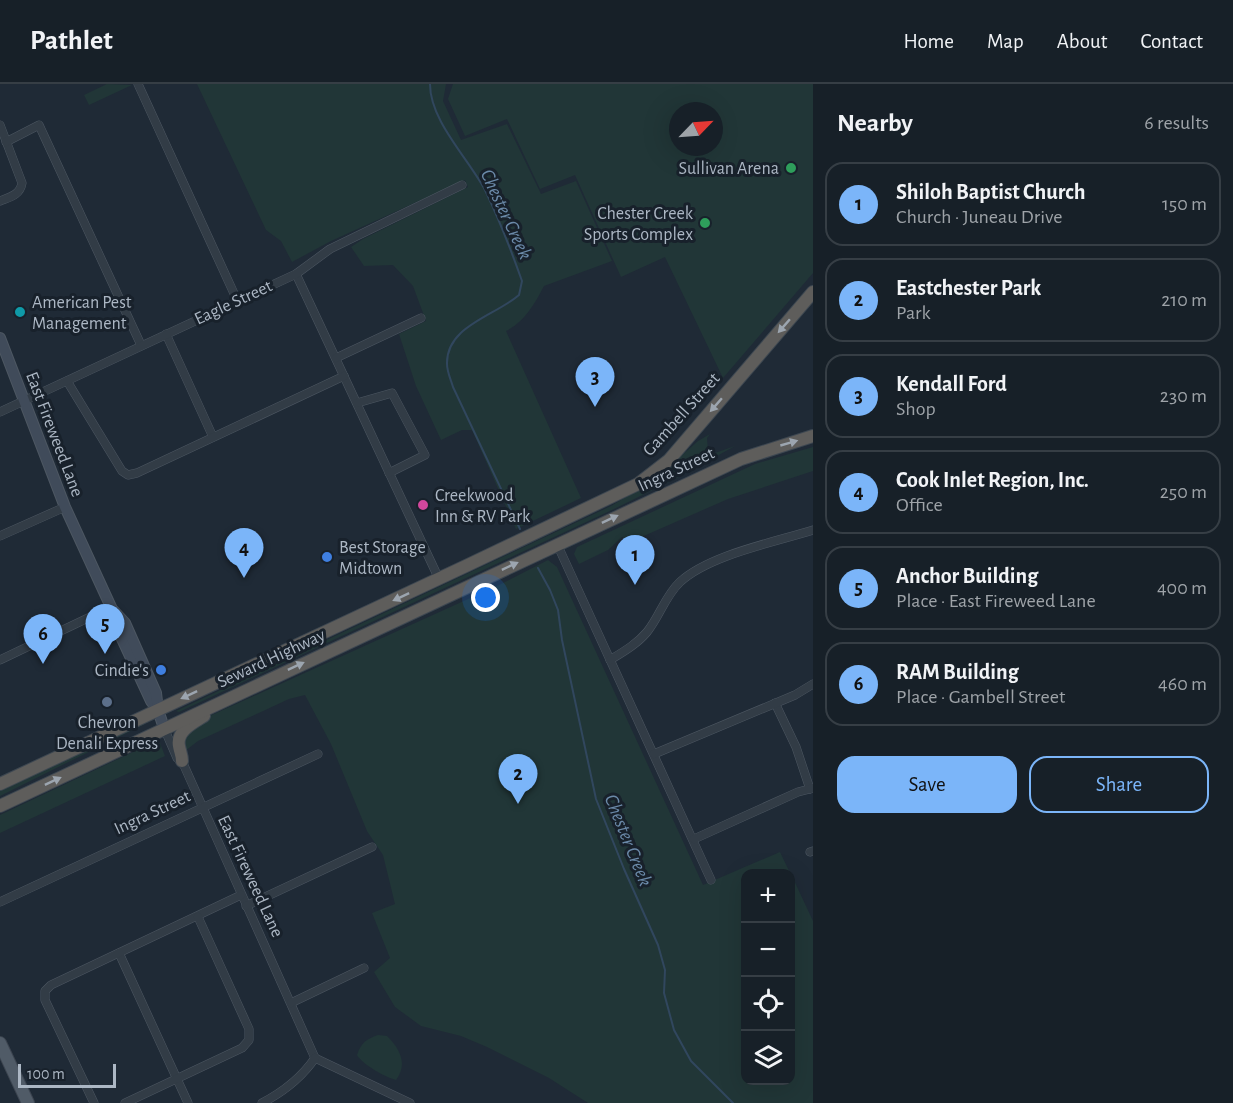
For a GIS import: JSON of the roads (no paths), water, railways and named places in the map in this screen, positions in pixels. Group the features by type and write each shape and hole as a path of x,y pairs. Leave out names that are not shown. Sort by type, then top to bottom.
{"highway":[{"name":"Gambell Street","path":"549,527 638,484 669,460 813,292"},
{"name":"Ingra Street","path":"557,544 741,459 813,436"},
{"name":"Seward Highway","path":"0,784 549,527"},
{"name":"Seward Highway","path":"0,806 557,544"},
{"path":"182,761 178,744 183,730 243,691"}],"main road":[{"name":"East Fireweed Lane","path":"0,338 65,507 111,608 116,626 151,701 158,710 164,728"},
{"path":"0,1042 28,1103"}],"street":[{"path":"138,84 237,300"},
{"path":"6,142 39,124 141,345"},
{"path":"0,125 22,183 21,190 0,201"},
{"name":"Eagle Street","path":"0,412 296,274 330,249 462,185"},
{"path":"296,274 439,579"},
{"path":"336,358 421,318"},
{"path":"165,334 213,437"},
{"path":"66,381 122,471 128,475 137,473 344,376"},
{"path":"357,403 392,393 425,455 389,473"},
{"path":"0,536 65,507"},
{"path":"610,660 646,633 667,598 681,582 704,566 813,530"},
{"path":"557,544 711,880"},
{"path":"0,660 111,608"},
{"path":"654,754 810,688 813,684"},
{"path":"694,839 811,788 796,747 775,703"},
{"name":"East Fireweed Lane","path":"164,728 177,758 182,761 201,809 315,1058"},
{"name":"Ingra Street","path":"0,902 318,754"},
{"path":"246,906 372,847"},
{"path":"94,1103 45,1000 45,991 51,985 241,895"},
{"path":"125,1103 242,1048 249,1040 249,1029 198,917"},
{"path":"119,953 188,1103"},
{"path":"291,1003 364,968"},
{"path":"268,1102 306,1071 315,1058 410,1103"}],"waterway":[{"name":"Chester Creek","path":"430,84 436,112 485,190 522,281 519,295 474,323 454,340 447,364 453,387 520,529"},
{"name":"Chester Creek","path":"538,568 558,610 562,640 596,799 658,945 665,970 664,993 674,1030 691,1061 733,1103"}],"place":[{"name":"Sullivan Arena","path":"791,168"},
{"name":"Chester Creek Sports Complex","path":"705,223"},
{"name":"American Pest Management","path":"20,312"},
{"name":"Kendall Ford","path":"595,407"},
{"name":"Creekwood Inn & RV Park","path":"423,505"},
{"name":"Best Storage Midtown","path":"327,557"},
{"name":"Cook Inlet Region, Inc.","path":"244,578"},
{"name":"Shiloh Baptist Church","path":"635,585"},
{"name":"Anchor Building","path":"105,654"},
{"name":"RAM Building","path":"43,664"},
{"name":"Cindie's","path":"161,670"},
{"name":"Chevron Denali Express","path":"107,702"},
{"name":"Eastchester Park","path":"518,804"}]}
